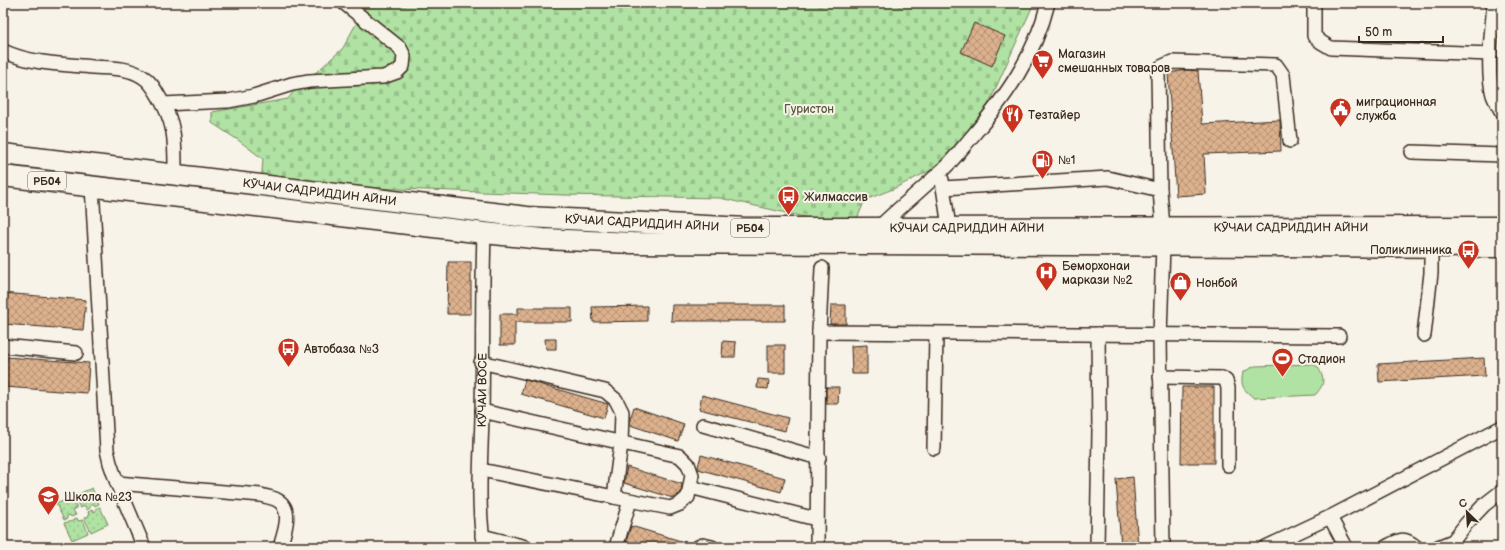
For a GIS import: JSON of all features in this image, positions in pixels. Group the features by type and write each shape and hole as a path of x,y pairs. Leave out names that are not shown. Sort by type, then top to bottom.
{"highway":[{"name":"КӮЧАИ САДРИДДИН АЙНИ","path":"3,154 527,217 746,228 949,227 1431,247 1502,247"},
{"name":"РБ04","path":"3,176 92,186"},
{"name":"КӮЧАИ САДРИДДИН АЙНИ","path":"92,186 484,233 543,239 660,245 1163,236 1502,227"}],"street":[{"path":"163,104 228,101 254,96 292,84 309,81 383,77 397,72 403,66 404,56 400,48 344,3"},
{"path":"878,228 940,172 981,126 998,104 1022,70 1039,32 1048,3"},
{"path":"1314,3 1314,36 1331,48 1491,54"},
{"path":"1494,3 1491,83 1494,97 1502,112"},
{"path":"3,51 20,58 42,63 108,68 132,72 143,76 151,84 163,104 174,131 175,174"},
{"path":"1163,547 1160,336 1163,236 1160,190 1158,73 1161,67 1172,62 1276,65 1283,75 1290,141"},
{"path":"1412,152 1502,155"},
{"path":"940,172 949,227"},
{"path":"943,188 1108,178 1160,190"},
{"path":"92,186 101,370 107,450 110,463 144,547"},
{"name":"КӮЧАИ ВОСЕ","path":"483,542 481,362 484,233"},
{"path":"1424,335 1431,273 1431,247"},
{"path":"817,547 816,519 819,332 822,268"},
{"path":"819,332 1098,334 1160,336 1339,336"},
{"path":"934,448 936,334"},
{"path":"1097,547 1098,334"},
{"path":"3,346 76,353"},
{"path":"481,362 605,391 616,400 622,412 621,444 614,497"},
{"path":"1160,377 1222,378 1226,381 1228,388 1228,465"},
{"path":"481,470 670,508 680,504 688,497 692,475 688,464 680,456 621,444 482,411"},
{"path":"703,425 818,458"},
{"path":"1266,547 1330,517 1502,427"},
{"path":"118,483 261,495 276,499 283,504 286,511 287,521 280,547"},
{"path":"690,487 816,519"},
{"path":"1438,547 1453,544 1466,524 1484,505 1502,491"},
{"path":"616,547 630,501"},
{"path":"1330,517 1346,547"},
{"path":"1386,547 1404,539 1410,541 1416,547"},
{"path":"483,542 526,547"},
{"path":"698,547 703,545 712,547"}],"green space":[{"name":"Гуристон","path":"361,3 1034,3 967,152 893,189 865,200 853,228 720,198 564,195 261,184 263,159 212,123 212,112 288,99 297,87 343,48 365,7"},
{"name":"Стадион","path":"1312,364 1318,367 1323,379 1321,388 1315,395 1254,398 1245,390 1242,384 1243,372 1255,366"},
{"path":"92,488 99,504 90,506 87,510 85,506 80,508 74,496"},
{"path":"72,497 77,508 73,510 76,515 71,517 70,515 67,516 67,519 64,520 56,504"},
{"path":"100,507 108,524 91,532 84,518 89,516 88,512 92,510 94,512 96,511 95,509"},
{"path":"77,518 78,521 83,520 88,533 72,540 64,523 73,521"}],"building":[{"path":"974,23 1005,36 992,66 961,52"},
{"path":"1187,70 1198,71 1202,124 1280,120 1281,151 1204,154 1206,194 1176,196 1168,73"},
{"path":"448,262 471,262 471,314 447,314"},
{"path":"3,293 86,300 83,330 3,324"},
{"path":"672,305 785,305 785,321 671,321"},
{"path":"831,305 846,305 846,324 830,324"},
{"path":"647,306 647,321 593,322 592,307"},
{"path":"518,308 572,308 572,322 515,322 515,345 500,345 500,314 518,314"},
{"path":"545,339 556,339 556,349 546,349"},
{"path":"723,341 736,342 735,357 722,357"},
{"path":"768,345 785,345 785,373 768,373"},
{"path":"867,345 867,374 852,374 851,346"},
{"path":"6,357 89,363 87,393 4,387"},
{"path":"1484,358 1485,376 1379,382 1378,364"},
{"path":"758,379 769,380 768,389 757,388"},
{"path":"525,380 608,404 604,418 521,394"},
{"path":"826,387 839,387 838,404 826,404"},
{"path":"1182,387 1214,387 1214,463 1181,463"},
{"path":"702,395 788,418 785,431 699,409"},
{"path":"634,407 684,424 678,441 630,425 630,419"},
{"path":"701,455 785,478 781,492 698,469"},
{"path":"627,467 682,484 681,493 673,498 624,483"},
{"path":"1133,477 1138,547 1121,547 1116,479"},
{"path":"631,526 691,544 690,547 644,547 626,542"}],"place":[{"name":"Магазин смешанных товаров","path":"1042,80"},
{"name":"миграционная служба","path":"1341,128"},
{"name":"Тезтайер","path":"1012,134"},
{"name":"№1","path":"1043,180"},
{"name":"Жилмассив","path":"789,216"},
{"name":"Поликлинника","path":"1468,270"},
{"name":"Беморхонаи маркази №2","path":"1046,292"},
{"name":"Нонбой","path":"1181,302"},
{"name":"Автобаза №3","path":"289,368"},
{"name":"Стадион","path":"1282,378"},
{"name":"Школа №23","path":"48,516"}]}
